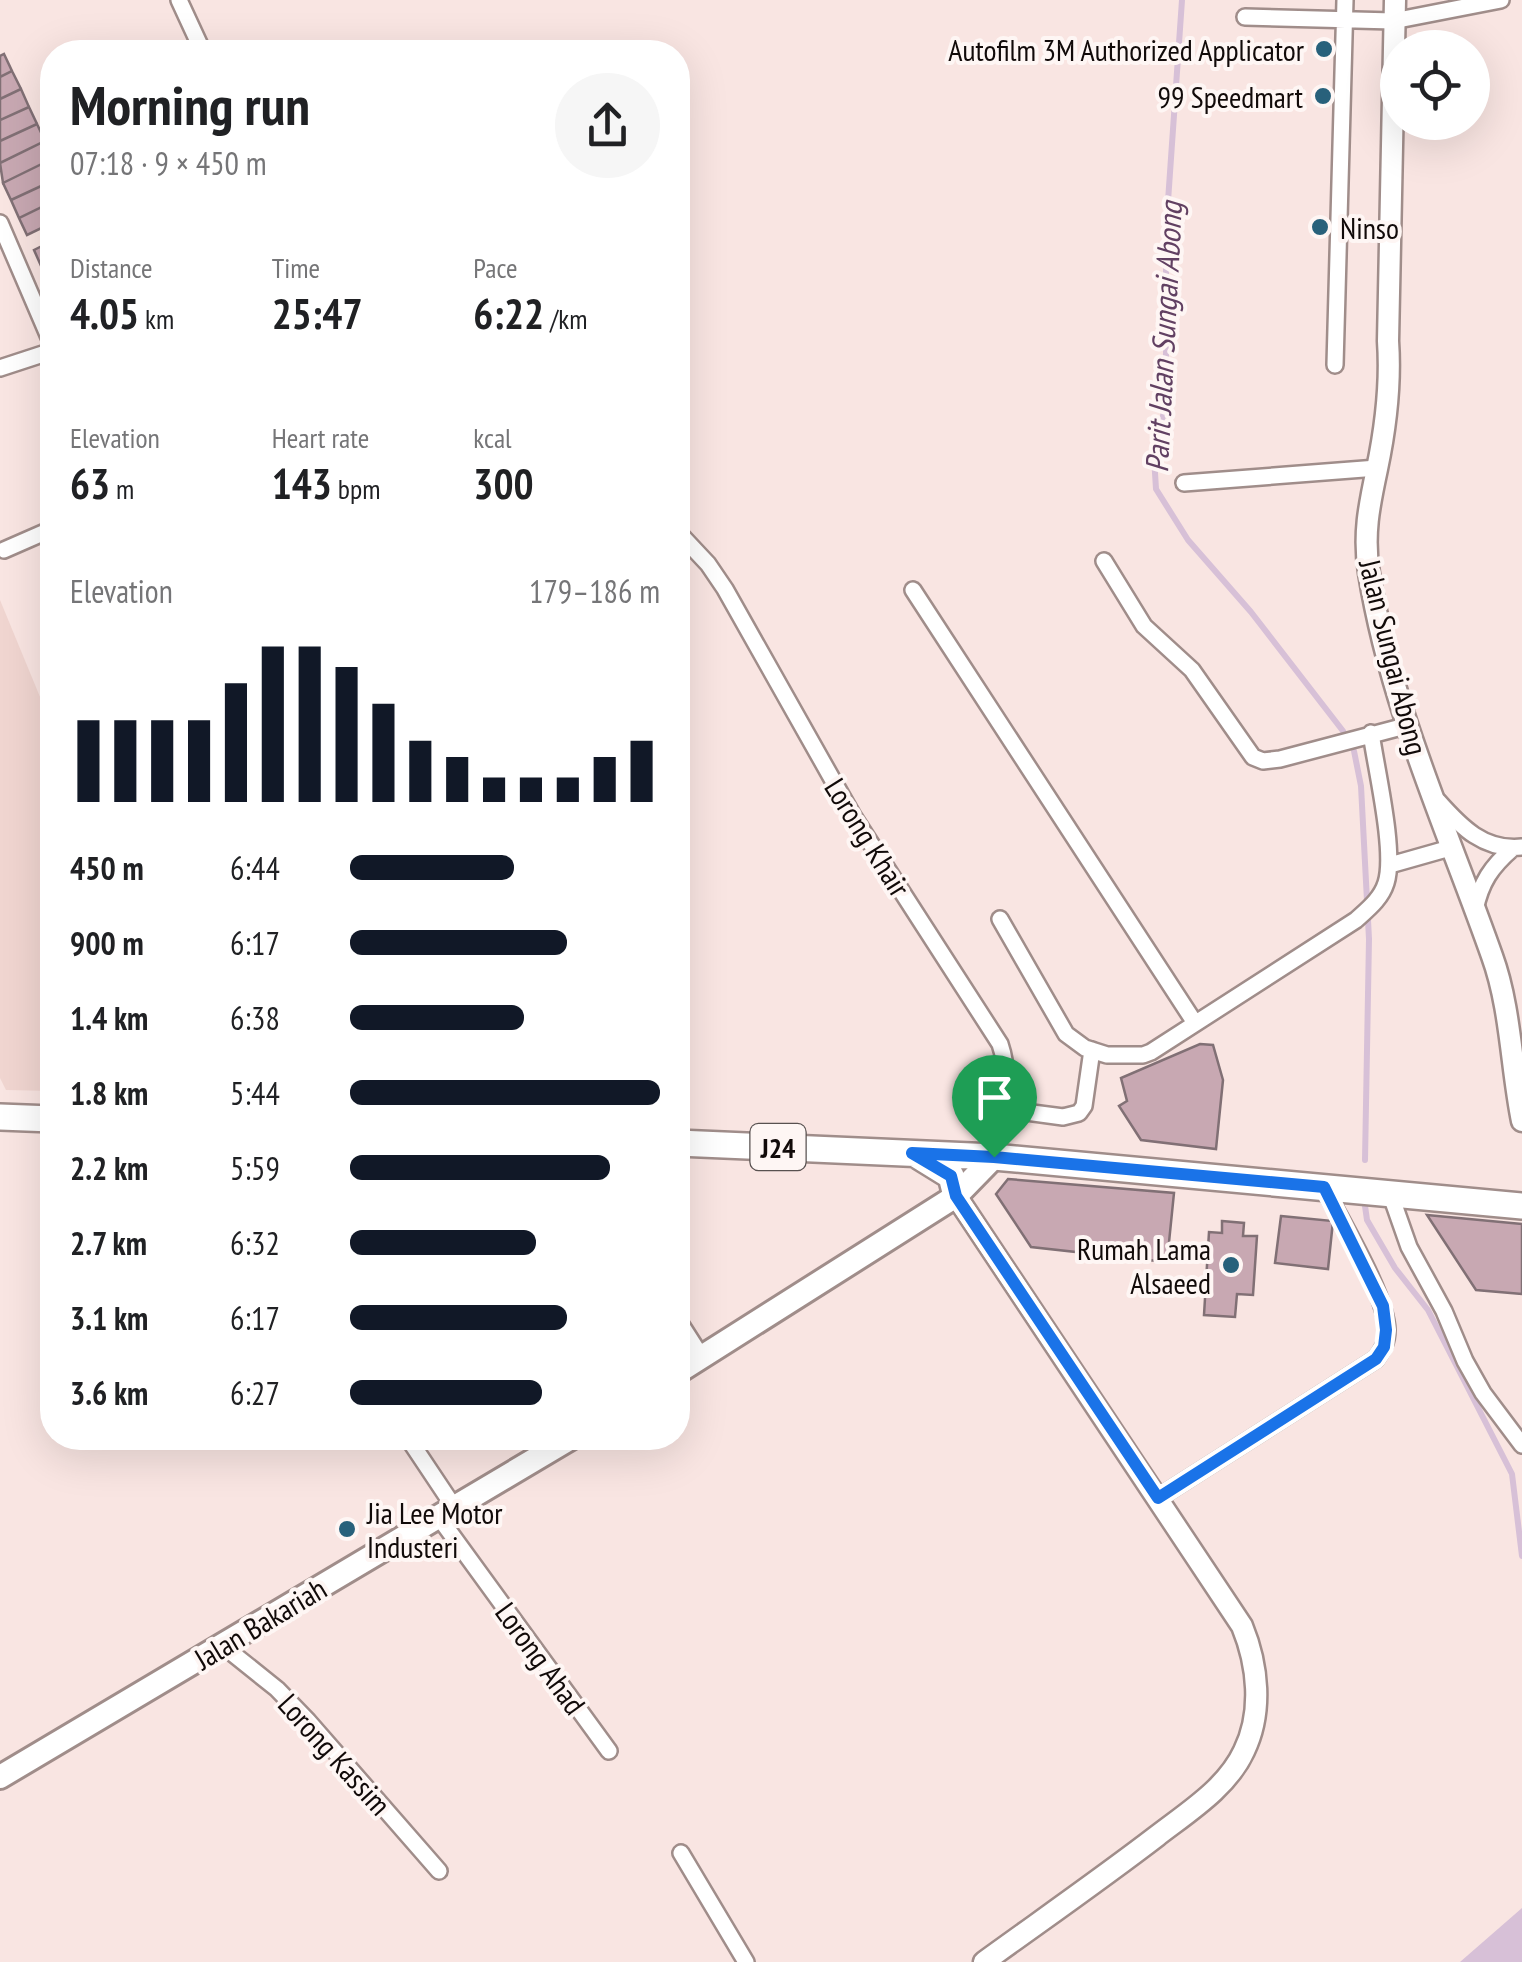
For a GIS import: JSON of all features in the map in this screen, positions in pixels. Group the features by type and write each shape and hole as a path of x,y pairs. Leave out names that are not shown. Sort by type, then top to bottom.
{"main road":[{"path":"0,1117 40,1118"},
{"name":"J24","path":"690,1144 994,1157 1522,1206"},
{"path":"912,1153 951,1176 956,1196"},
{"path":"690,1364 956,1196 994,1157"},
{"name":"Jalan Bakariah","path":"0,1778 551,1450"}],"street":[{"path":"179,0 198,40"},
{"path":"1335,365 1345,0"},
{"path":"1245,17 1344,20 1502,0"},
{"name":"Jalan Sungai Abong","path":"1394,11 1390,372 1364,534 1367,561 1408,725 1450,848 1494,959 1522,1121"},
{"path":"0,223 40,318"},
{"path":"0,368 40,352"},
{"path":"1184,483 1377,468"},
{"path":"4,550 40,534"},
{"name":"Lorong Khair","path":"690,545 725,589 853,816 1000,1044 1007,1074 994,1157"},
{"path":"1104,561 1144,626 1192,670 1252,757 1263,761 1280,759 1408,725"},
{"path":"914,590 1196,1024"},
{"path":"1000,919 1066,1034 1107,1055 1143,1055 1356,920 1377,900 1390,865 1371,734"},
{"path":"1431,792 1462,828 1480,840 1518,848"},
{"path":"1390,865 1450,848"},
{"path":"1474,912 1482,882 1497,862 1518,848"},
{"path":"1003,1109 1063,1117 1080,1113 1092,1050"},
{"path":"1158,1498 1376,1359 1384,1347 1383,1306 1324,1187"},
{"path":"1390,1193 1409,1247 1465,1361 1483,1393 1522,1445"},
{"path":"956,1196 1242,1626 1252,1652 1258,1699 1245,1750 1230,1774 1204,1800 984,1962"},
{"path":"690,1339 701,1356"},
{"name":"Lorong Ahad","path":"414,1450 446,1512 608,1751"},
{"name":"Lorong Kassim","path":"222,1645 308,1720 439,1871"},
{"path":"681,1852 746,1962"}],"shaded area":[{"path":"0,600 40,697 40,1091 6,1090 0,1078"},
{"path":"1522,1908 1522,1962 1460,1962"}],"building":[{"path":"4,54 12,71 0,77 0,56"},
{"path":"12,71 21,89 0,99 0,77"},
{"path":"21,89 29,107 0,120 0,99"},
{"path":"29,107 37,124 0,141 0,120"},
{"path":"37,124 40,130 40,143 0,163 0,141"},
{"path":"40,143 40,165 3,183 0,163"},
{"path":"40,165 40,187 11,200 3,183"},
{"path":"40,187 40,208 19,218 11,200"},
{"path":"40,208 40,229 27,235 19,218"},
{"path":"1200,1044 1213,1045 1223,1080 1216,1149 1141,1140 1119,1106 1127,1101 1121,1078"},
{"path":"1008,1179 1174,1193 1167,1262 1031,1247 996,1194"},
{"path":"1427,1215 1522,1224 1522,1294 1476,1290"},
{"path":"1281,1216 1333,1221 1328,1269 1275,1263"},
{"name":"Rumah Lama Alsaeed","path":"1222,1221 1244,1223 1243,1236 1257,1236 1253,1295 1237,1294 1235,1317 1204,1315 1209,1232 1222,1233"}],"waterway":[{"name":"Parit Jalan Sungai Abong","path":"1182,0 1166,230 1166,402 1154,457 1156,489 1188,540 1251,612 1343,731"},
{"name":"Parit Jalan Sungai Abong","path":"1354,751 1361,786 1369,939 1365,1160"},
{"path":"1365,1206 1367,1220 1395,1268 1428,1310 1512,1474 1522,1556"}],"place":[{"name":"Autofilm 3M Authorized Applicator","path":"1324,49"},
{"name":"99 Speedmart","path":"1323,96"},
{"name":"Ninso","path":"1320,227"},
{"name":"Rumah Lama Alsaeed","path":"1231,1265"},
{"name":"Jia Lee Motor Industeri","path":"347,1529"}],"route":[{"path":"912,1153 994,1157 1324,1187 1383,1306 1384,1347 1376,1359 1158,1498 956,1196 951,1176 912,1153"}]}
